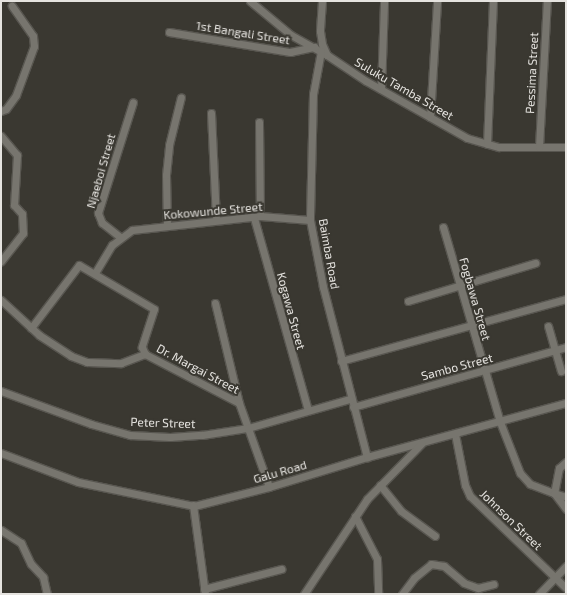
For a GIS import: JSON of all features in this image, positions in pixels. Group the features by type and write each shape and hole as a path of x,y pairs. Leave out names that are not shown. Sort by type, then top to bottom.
{"street":[{"name":"Suluku Tamba Street","path":"250,1 291,35 314,47 381,89 467,138 487,144 512,148 566,147"},
{"name":"Baimba Road","path":"322,1 320,31 324,53 313,94 310,220 323,287 350,399 367,457"},
{"path":"381,89 384,1"},
{"path":"430,117 438,1"},
{"path":"487,144 493,1"},
{"name":"Pessima Street","path":"539,147 547,1"},
{"path":"1,111 6,109 16,95 34,46 33,36 12,6"},
{"name":"1st Bangali Street","path":"170,32 290,52 314,47"},
{"path":"167,226 166,175 169,145 181,97"},
{"name":"Njaeboi Street","path":"120,237 102,223 98,213 133,102"},
{"path":"211,113 216,220"},
{"name":"Kogawa Street","path":"259,122 257,217 308,410"},
{"path":"1,136 17,156 14,205 22,214 23,233 1,261"},
{"name":"Kokowunde Street","path":"120,237 132,230 216,220 257,217 310,220"},
{"name":"Fogbawa Street","path":"443,227 500,422 520,474 530,484 566,496"},
{"path":"95,273 112,245 120,237"},
{"path":"408,301 535,263"},
{"path":"31,328 79,265 154,309 142,347 145,354"},
{"path":"341,361 436,337 566,299"},
{"name":"Dr. Margai Street","path":"1,300 31,328 71,356 87,362 121,363 145,354 239,403"},
{"path":"215,303 239,403 269,487"},
{"path":"548,326 561,371"},
{"name":"Sambo Street","path":"353,407 566,347"},
{"name":"Peter Street","path":"1,391 90,424 130,435 170,437 202,435 248,428 350,399"},
{"name":"Galu Road","path":"1,453 78,482 194,506 269,487 367,457 566,403"},
{"name":"Johnson Street","path":"455,434 470,496 566,588"},
{"path":"304,594 355,516 380,485 422,443"},
{"path":"566,462 559,468 554,493 566,509"},
{"path":"380,485 401,511 435,536"},
{"path":"194,506 205,591 281,569"},
{"path":"355,516 377,559 378,594"},
{"path":"1,530 21,543 31,564 43,577 47,594"},
{"path":"402,594 414,578 431,564 444,566 464,583 478,588 494,584"},
{"path":"539,594 566,566"}]}
